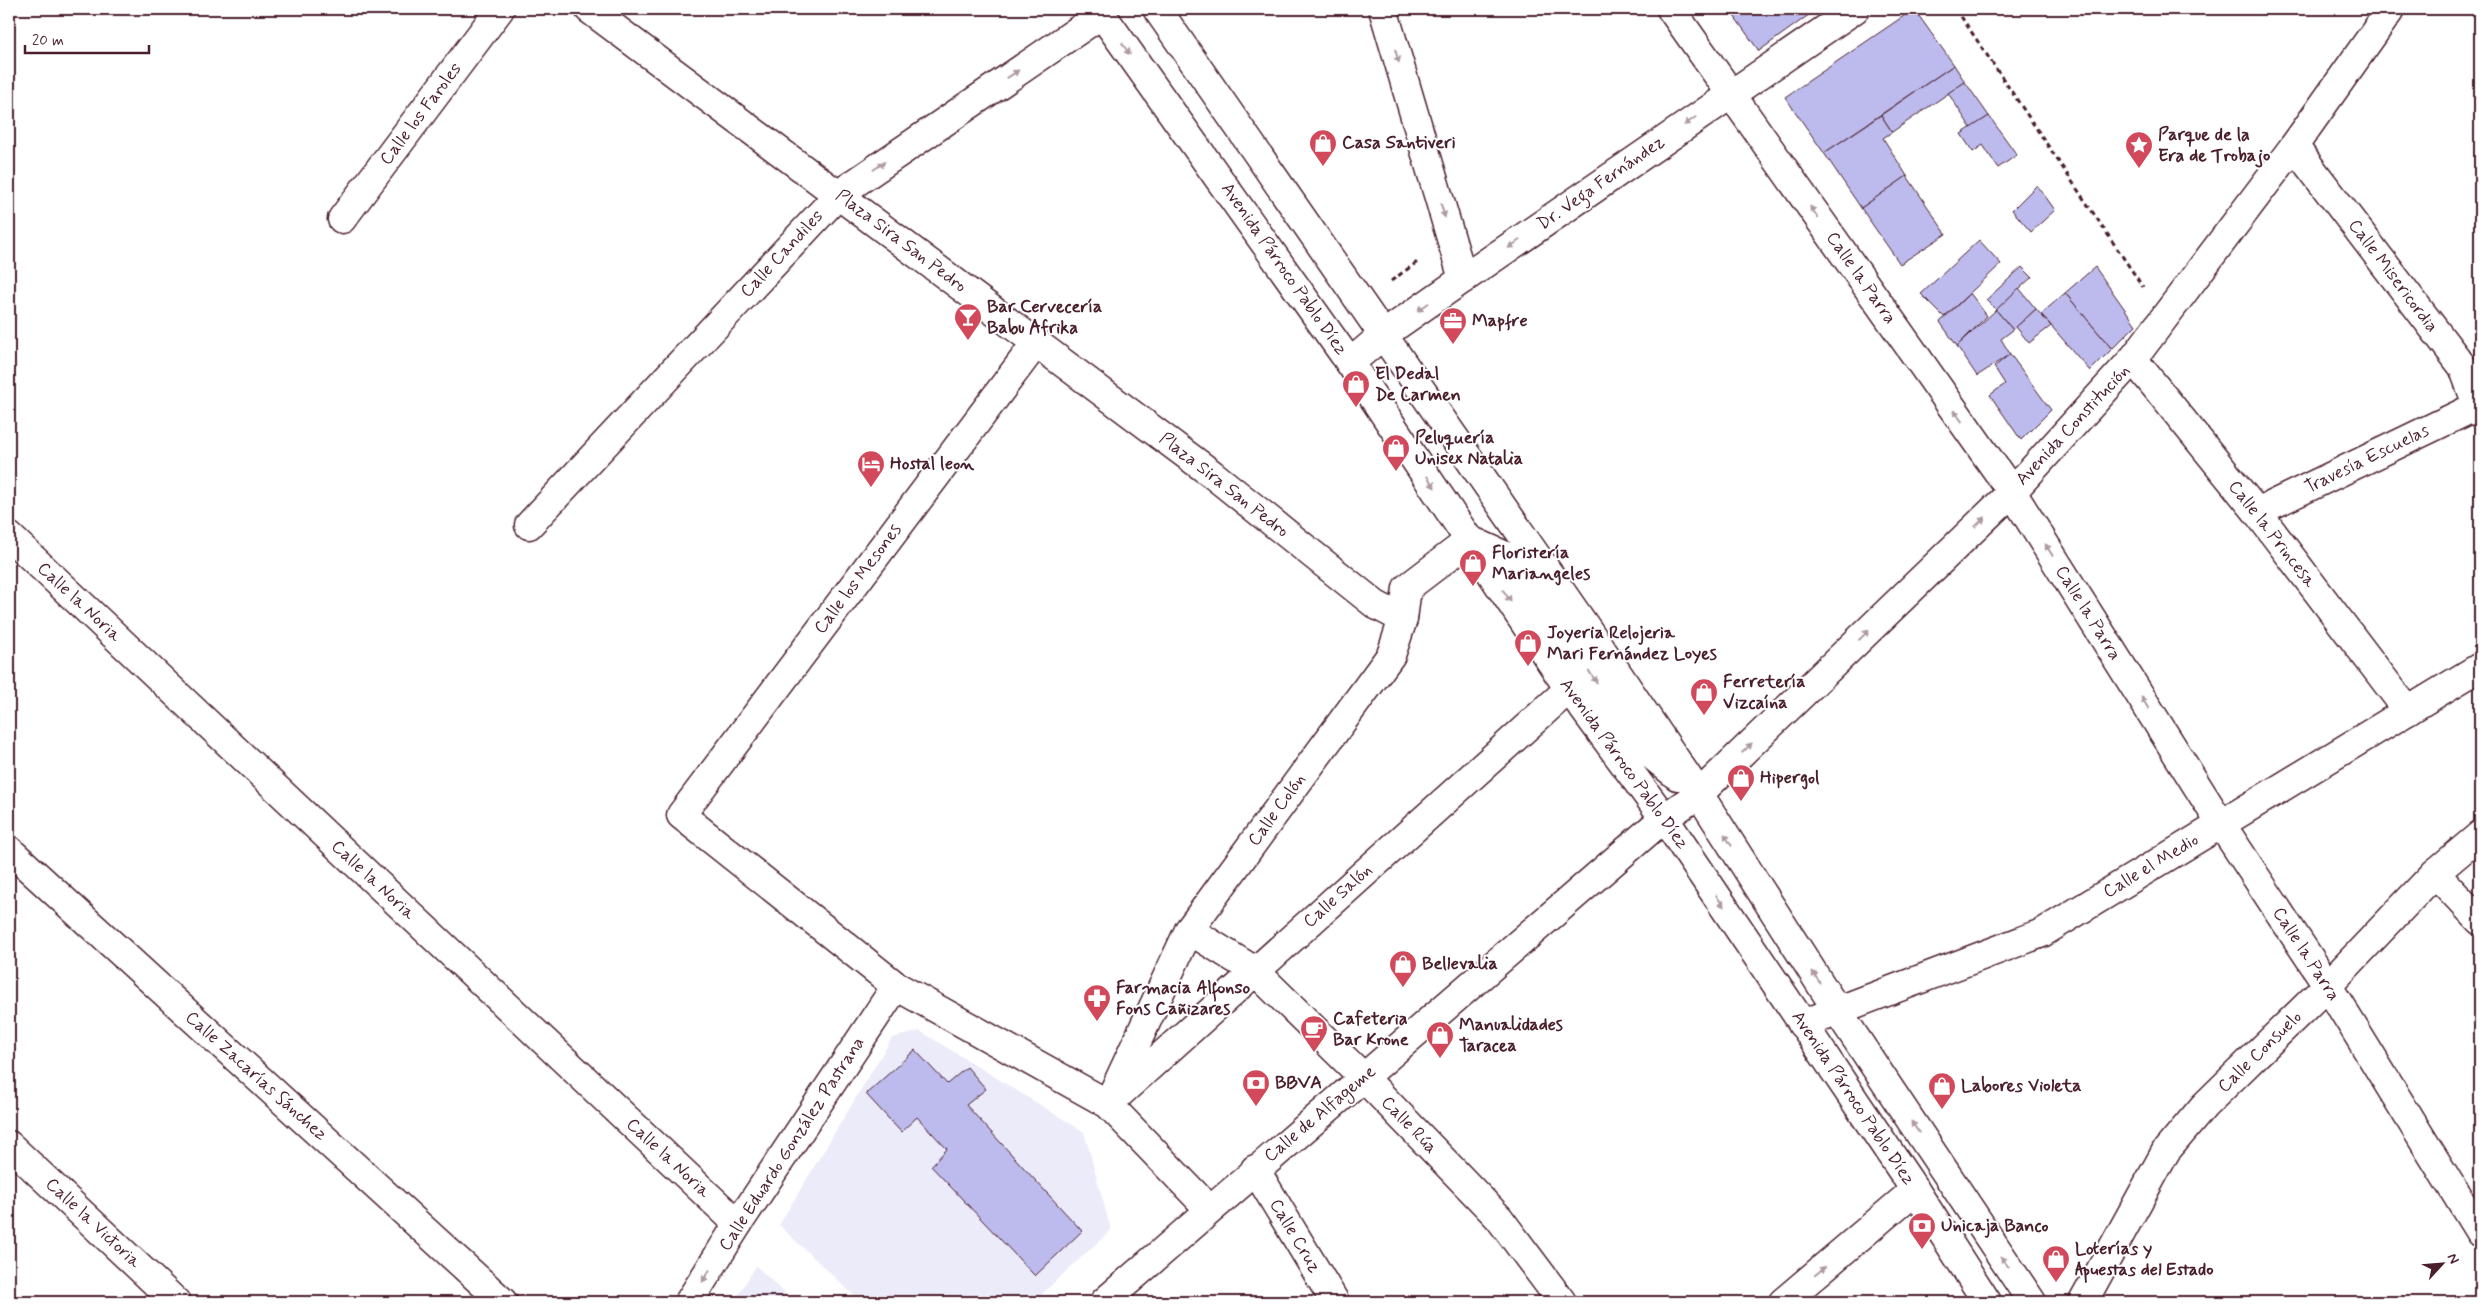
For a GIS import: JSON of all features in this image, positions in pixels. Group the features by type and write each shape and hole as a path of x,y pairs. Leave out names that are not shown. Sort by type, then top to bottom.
{"street":[{"name":"Calle los Faroles","path":"342,219 500,9"},
{"name":"Plaza Sira San Pedro","path":"589,9 1212,474 1376,605 1403,619"},
{"name":"Avenida Párroco Pablo Díez","path":"1157,9 1699,794 1837,1010 2032,1302"},
{"path":"1383,9 1463,279"},
{"name":"Calle la Parra","path":"1671,9 2012,492 2221,824 2328,986 2480,1233"},
{"name":"Dr. Vega Fernández","path":"1350,363 1383,335 1855,9"},
{"name":"Avenida Constitución","path":"1699,794 2012,492 2133,359 2294,146 2391,9"},
{"name":"Calle Candiles","path":"528,525 839,194 1100,11"},
{"name":"Avenida Párroco Pablo Díez","path":"1100,11 1350,363 1569,689 1664,818 1915,1190 1987,1302"},
{"name":"Calle Misericordia","path":"2294,146 2463,367 2478,409"},
{"name":"Calle los Mesones","path":"896,986 681,815 1036,343"},
{"name":"Calle la Princesa","path":"2133,359 2257,512 2408,710"},
{"name":"Travesía Escuelas","path":"2257,512 2478,409"},
{"name":"Calle la Noria","path":"9,536 738,1224"},
{"path":"1470,540 1508,557 1644,750 1699,794"},
{"name":"Calle Colón","path":"1108,1104 1190,930 1391,655 1403,619 1407,588 1470,540"},
{"name":"Calle el Medio","path":"1802,1024 2042,933 2480,667"},
{"name":"Calle Salón","path":"1108,1104 1569,689"},
{"name":"Calle de Alfageme","path":"1104,1302 1255,1169 1364,1078 1664,818 1699,794"},
{"name":"Calle Consuelo","path":"2083,1302 2166,1150 2204,1106 2328,986 2435,873 2480,835"},
{"name":"Calle Zacarías Sánchez","path":"9,850 503,1302"},
{"path":"2435,873 2480,921"},
{"name":"Calle Rúa","path":"1190,930 1255,971 1364,1078 1499,1218 1562,1302"},
{"path":"896,986 1108,1104 1209,1209"},
{"name":"Calle Eduardo González Pastrana","path":"689,1302 738,1224 896,986"},
{"name":"Calle la Victoria","path":"9,1145 176,1302"},
{"name":"Calle Cruz","path":"1255,1169 1335,1302"},
{"path":"1783,1302 1915,1190"}],"path":[{"path":"1956,9 2164,318"},
{"path":"1385,286 1451,237"}],"shaded area":[{"path":"920,1031 1084,1132 1111,1230 1033,1302 861,1302 779,1225 892,1038"},
{"path":"756,1266 794,1302 734,1302"}],"building":[{"path":"1729,9 1817,9 1759,51"},
{"path":"1914,9 1954,65 1824,153 1785,97"},
{"path":"1954,65 1965,82 1892,132 1881,115"},
{"path":"1965,82 1989,116 1971,128 1948,93"},
{"path":"1881,115 1892,132 1883,138 1907,176 1861,208 1824,153"},
{"path":"1989,116 2017,155 1998,168 1983,145 1973,152 1961,134"},
{"path":"1907,176 1946,234 1900,264 1861,208"},
{"path":"2037,185 2055,210 2031,232 2012,210"},
{"path":"1979,240 2001,264 1944,317 1921,294"},
{"path":"2022,267 2032,277 1996,310 1986,300"},
{"path":"2095,267 2136,325 2112,349 2065,293"},
{"path":"2019,288 2036,309 2013,330 1996,310"},
{"path":"1970,293 1987,316 1957,346 1940,322"},
{"path":"2065,293 2112,349 2090,371 2041,314"},
{"path":"2036,309 2051,326 2029,343 2016,327"},
{"path":"1996,310 2013,330 2001,339 2010,354 1977,376 1957,346"},
{"path":"2010,354 2051,410 2021,440 1990,395 2005,384 1994,367"},
{"path":"915,1050 947,1084 967,1067 986,1089 966,1105 1082,1231 1035,1276 931,1166 947,1149 917,1117 901,1132 866,1094"}],"place":[{"name":"Casa Santiveri","path":"1323,167"},
{"name":"Parque de la Era de Trobajo","path":"2139,169"},
{"name":"Bar Cervecería Babu Afrika","path":"968,341"},
{"name":"Mapfre","path":"1453,345"},
{"name":"El Dedal De Carmen","path":"1356,408"},
{"name":"Peluquería Unisex Natalia","path":"1396,472"},
{"name":"Hostal leon","path":"871,488"},
{"name":"Floristería Mariangeles","path":"1473,587"},
{"name":"Joyeria Relojeria Mari Fernández Loyes","path":"1528,667"},
{"name":"Ferretería Vizcaína","path":"1704,716"},
{"name":"Hipergol","path":"1741,802"},
{"name":"Bellevalia","path":"1403,988"},
{"name":"Farmacia Alfonso Fons Cañizares","path":"1097,1022"},
{"name":"Cafeteria Bar Krone","path":"1314,1053"},
{"name":"Manualidades Taracea","path":"1440,1059"},
{"name":"BBVA","path":"1256,1107"},
{"name":"Labores Violeta","path":"1942,1110"},
{"name":"Unicaja Banco","path":"1922,1250"},
{"name":"Loterías y Apuestas del Estado","path":"2056,1283"}]}
